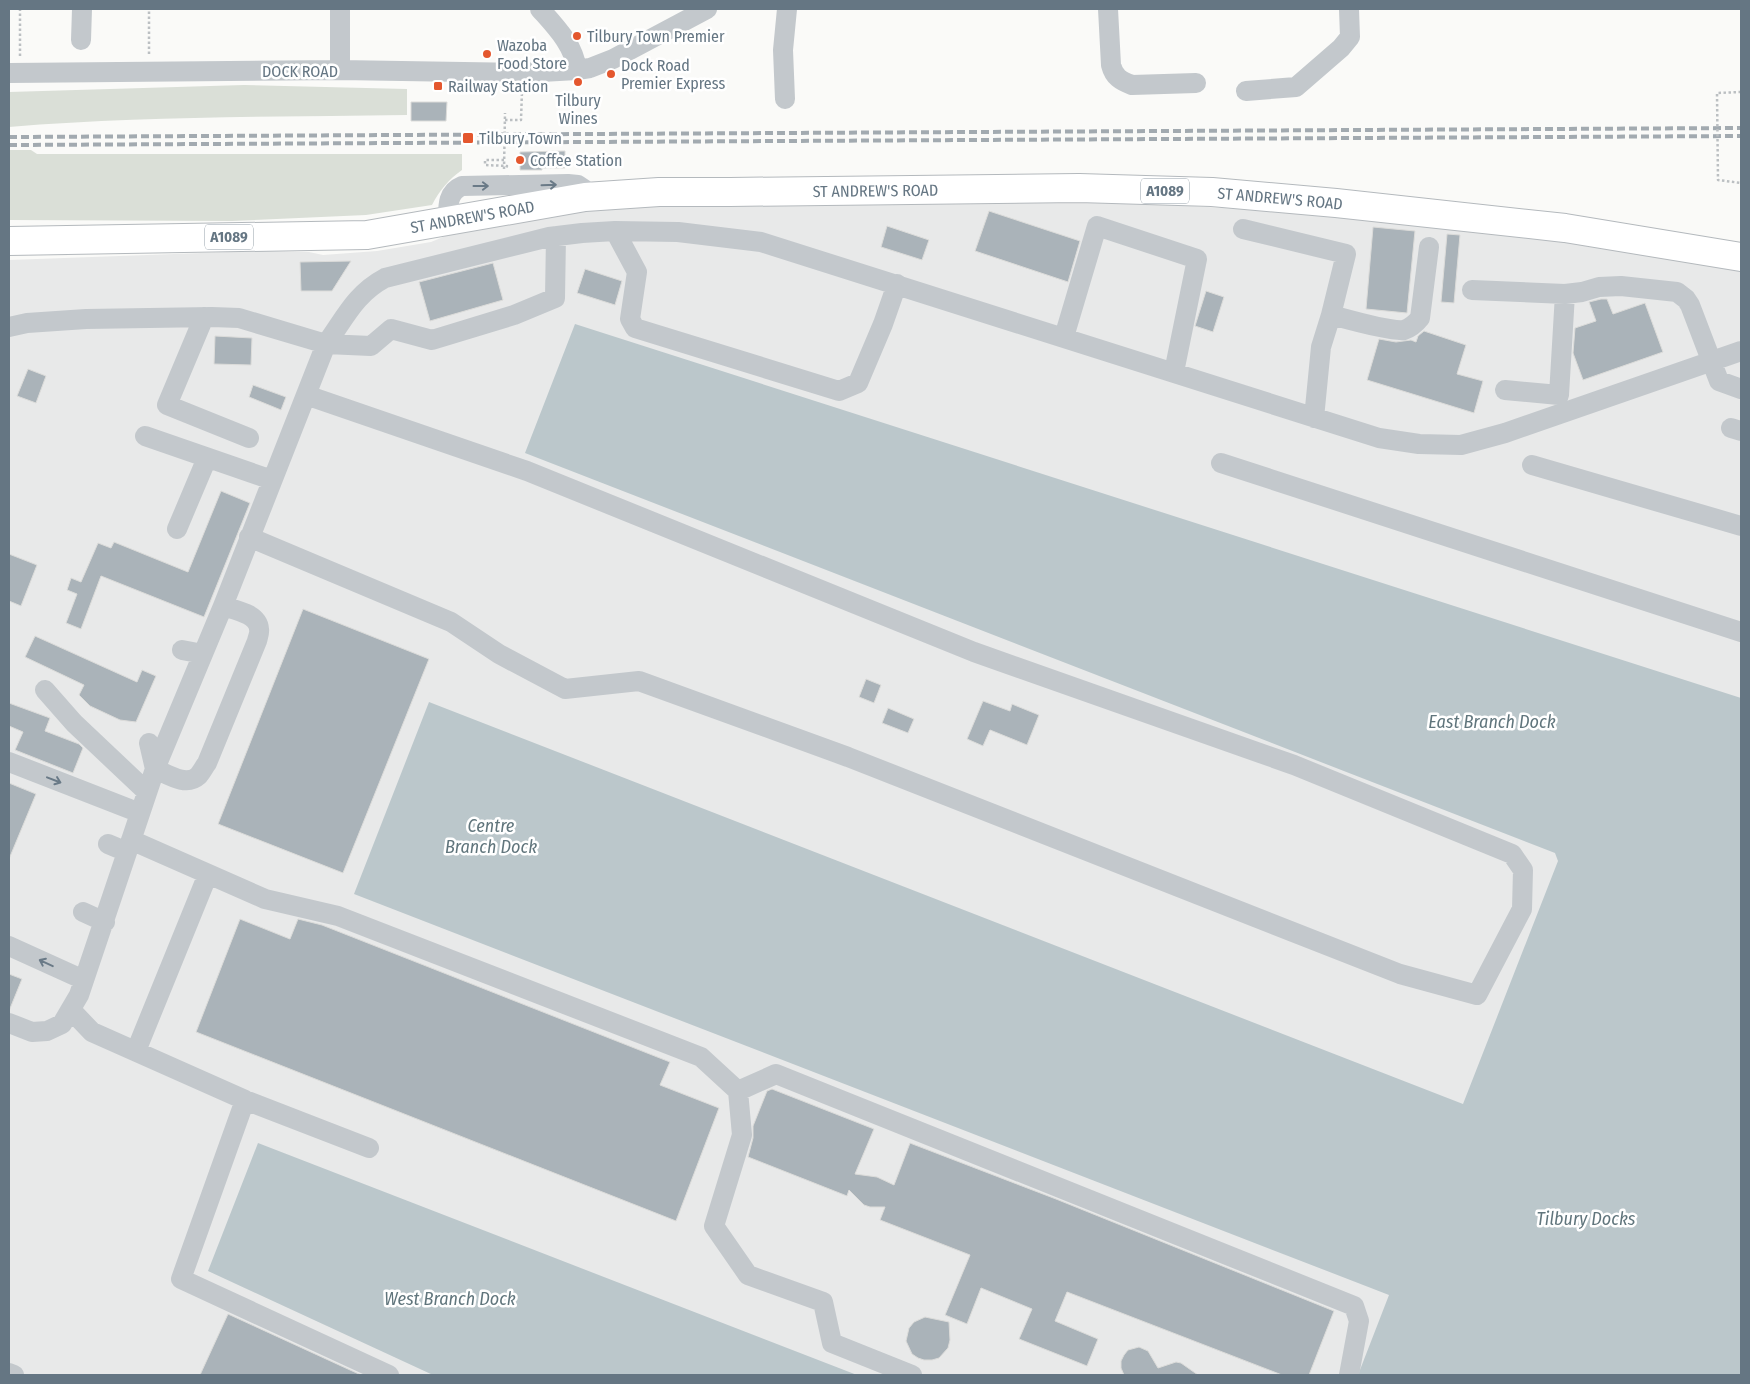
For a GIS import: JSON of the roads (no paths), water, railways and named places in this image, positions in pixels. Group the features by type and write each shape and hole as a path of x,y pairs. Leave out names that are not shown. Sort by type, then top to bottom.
{"highway":[{"name":"ST ANDREW'S ROAD","path":"9,241 367,235 585,197 659,192 1079,188 1212,192 1336,203 1565,228 1741,257"}],"street":[{"path":"81,40 82,9"},
{"path":"340,9 340,70"},
{"path":"540,9 568,42 576,60 584,69"},
{"name":"DOCK ROAD","path":"9,73 340,70 523,73 584,69 613,60 705,9"},
{"path":"785,98 783,50 787,9"},
{"path":"1108,9 1111,65 1117,78 1132,85 1196,83"},
{"path":"1246,91 1296,87 1341,48 1350,37 1349,9"},
{"path":"1064,337 1096,226 1197,259 1174,372"},
{"path":"1243,230 1346,254 1321,347 1314,418"},
{"path":"615,231 637,272 630,320 635,328 839,391 858,383 883,324 896,284"},
{"path":"9,1023 32,1032 47,1030 62,1024 79,996 147,792 223,606 326,344 342,322 348,309 373,284 385,278 556,236 615,231 678,232 761,242 1379,438 1419,444 1461,444 1505,434 1741,351"},
{"path":"9,327 27,323 86,319 238,318 326,344 371,346 391,329 432,340 514,315 555,298 556,236"},
{"path":"1331,315 1372,326 1403,330 1416,324 1420,318 1429,247"},
{"path":"1472,290 1565,294 1599,287 1621,286 1677,292 1690,304 1719,381 1741,389"},
{"path":"1505,390 1559,394 1565,294"},
{"path":"204,317 167,405 249,438"},
{"path":"249,537 451,622 499,654 565,689 639,681 848,757 1400,974 1477,996 1522,909 1523,870 1512,854 1294,765 974,652 527,471 306,395"},
{"path":"144,436 272,480"},
{"path":"177,529 208,458"},
{"path":"1222,463 1741,632"},
{"path":"1532,464 1741,526"},
{"path":"156,769 183,781 191,780 198,776 207,763 257,641 259,628 256,619 243,612 223,606"},
{"path":"182,650 203,654"},
{"path":"172,687 193,676"},
{"path":"45,690 74,723 147,792"},
{"path":"149,743 156,769"},
{"path":"9,762 140,813"},
{"path":"108,844 129,846 208,874 265,899 338,916 701,1057 738,1091 742,1136 714,1226 748,1275 822,1302 832,1343 912,1375"},
{"path":"136,1052 208,874"},
{"path":"83,912 105,922"},
{"path":"9,946 84,980"},
{"path":"70,1010 92,1032 245,1100 369,1148"},
{"path":"738,1091 776,1074 1354,1306 1359,1321 1349,1375"},
{"path":"245,1100 181,1279 389,1375"},
{"path":"9,1373 14,1375"}],"water":[{"path":"575,324 1741,698 1741,1375 1358,1375 1389,1295 354,894 429,702 1463,1104 1558,861 1555,853 525,453"},
{"name":"West Branch Dock","path":"258,1143 857,1375 433,1375 208,1271"}],"railway":[{"path":"9,137 1741,128"},
{"path":"9,145 1741,136"}],"place":[{"name":"Tilbury Town Premier","path":"577,36"},
{"name":"Wazoba Food Store","path":"487,54"},
{"name":"Dock Road Premier Express","path":"611,74"},
{"name":"Tilbury Wines","path":"578,82"},
{"name":"Railway Station","path":"438,86"},
{"name":"Tilbury Town","path":"468,138"},
{"name":"Coffee Station","path":"520,160"}],"water label":[{"name":"East Branch Dock","path":"1492,722"},
{"name":"Centre Branch Dock","path":"491,836"},
{"name":"Tilbury Docks","path":"1586,1219"}]}
